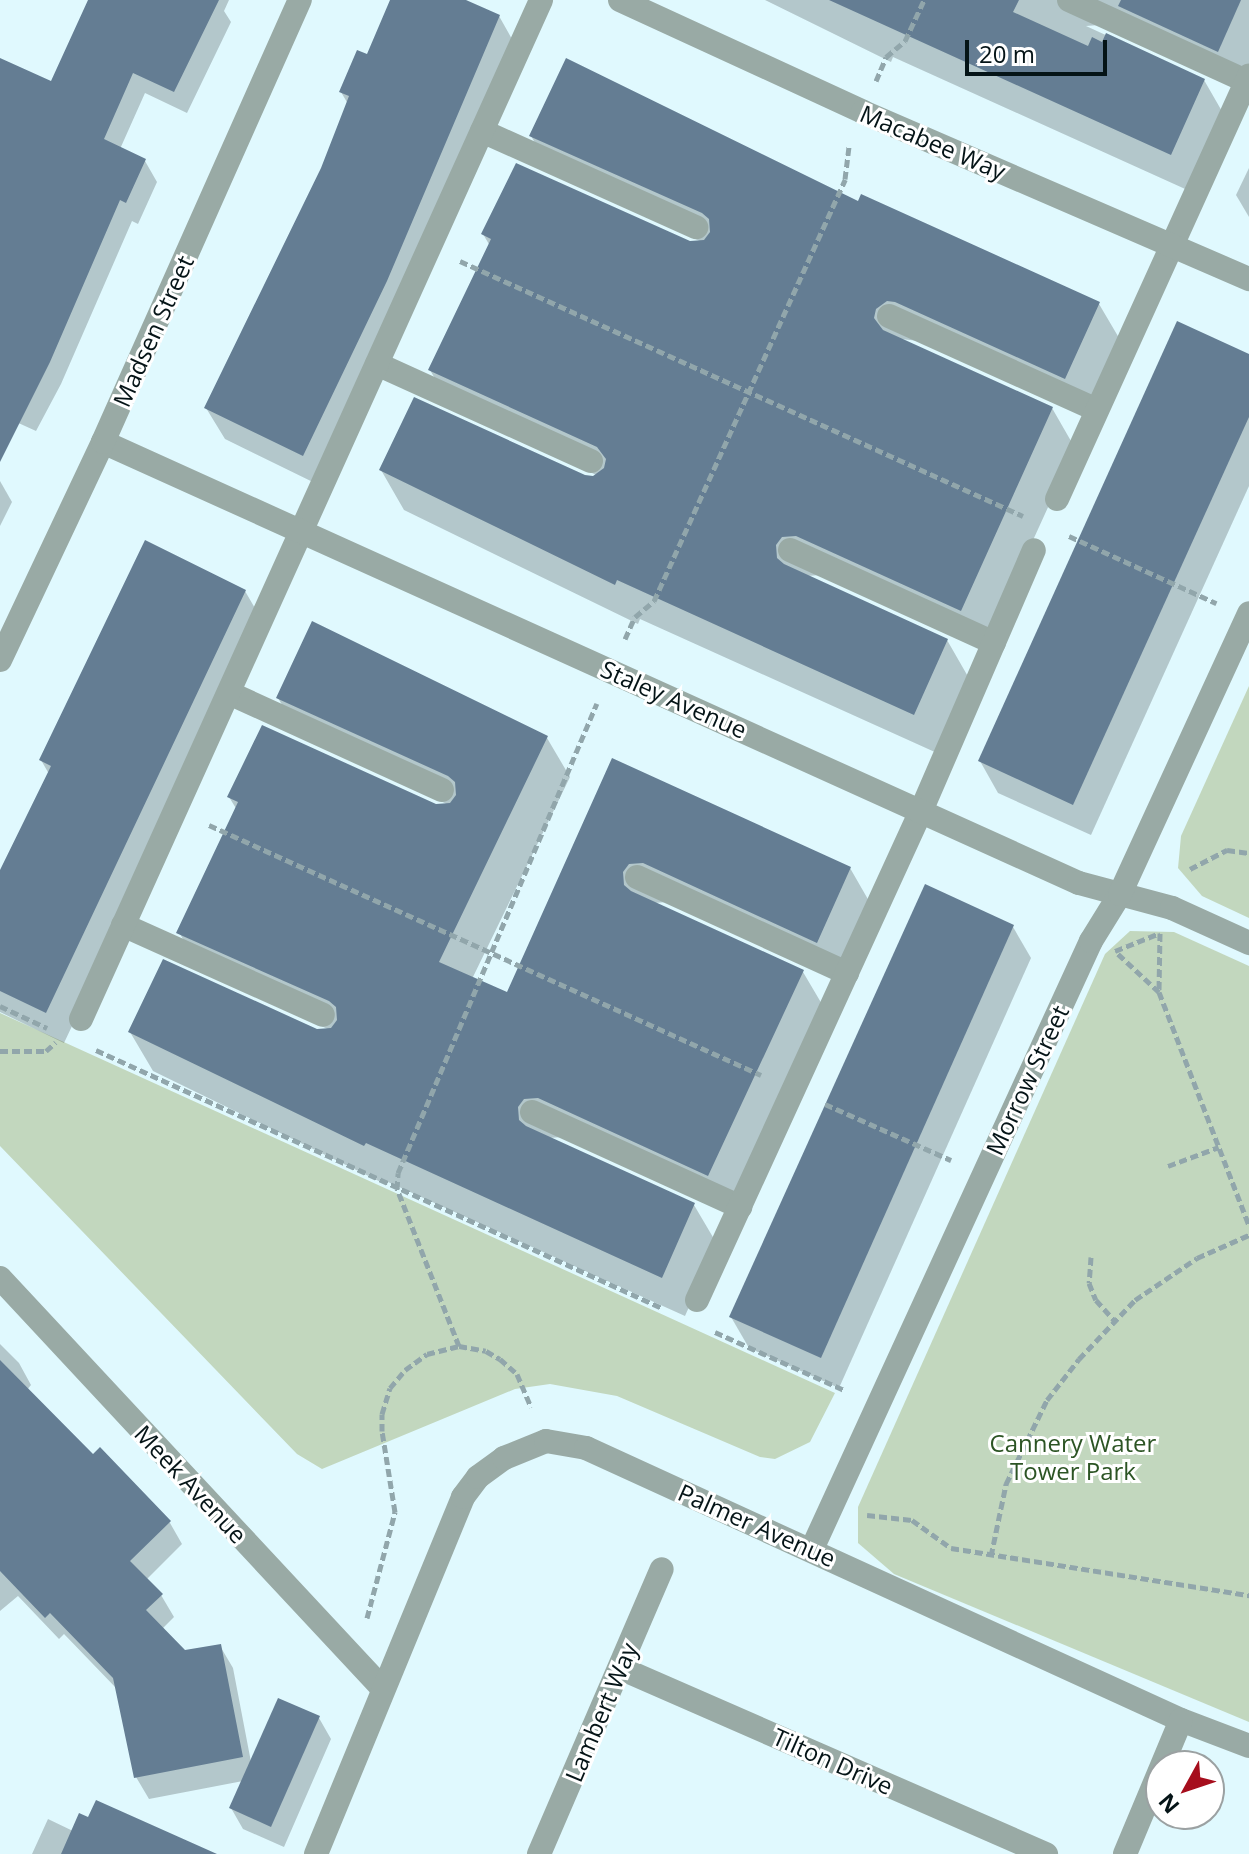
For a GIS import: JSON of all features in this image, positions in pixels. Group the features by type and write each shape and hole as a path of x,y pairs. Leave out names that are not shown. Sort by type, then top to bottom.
{"street":[{"name":"Madsen Street","path":"0,660 103,442 300,0"},
{"path":"72,1027 123,925 229,693 541,0"},
{"name":"Macabee Way","path":"620,0 863,112 1249,279"},
{"path":"1057,499 1248,78 1069,0"},
{"path":"482,131 696,227"},
{"path":"889,316 1097,410"},
{"path":"377,364 591,461"},
{"name":"Staley Avenue","path":"103,442 1079,883 1172,908 1249,943"},
{"path":"790,550 994,643"},
{"path":"697,1300 921,811 1034,550"},
{"name":"Morrow Street","path":"812,1549 1091,941 1120,894 1248,615"},
{"path":"229,693 442,790"},
{"path":"637,877 847,973"},
{"path":"123,925 323,1015"},
{"path":"532,1112 740,1207"},
{"name":"Meek Avenue","path":"0,1278 382,1688"},
{"path":"316,1854 463,1497 478,1477 504,1458 546,1441"},
{"name":"Palmer Avenue","path":"546,1441 586,1448 1181,1720 1249,1746"},
{"name":"Lambert Way","path":"539,1854 662,1569"},
{"name":"Tilton Drive","path":"620,1668 1046,1854"},
{"path":"1125,1854 1181,1720"}],"path":[{"path":"429,249 1031,519"},
{"path":"1060,532 1248,615"},
{"path":"175,810 984,1175"},
{"path":"1190,869 1227,850 1249,853"},
{"path":"1159,992 1115,951 1160,933 1159,992 1249,1225"},
{"path":"0,1006 72,1027 674,1313"},
{"path":"0,1051 46,1051 72,1027"},
{"path":"1168,1166 1219,1147"},
{"path":"991,1556 1006,1484 1047,1400 1079,1359 1135,1300 1197,1258 1249,1235"},
{"path":"1091,1257 1089,1283 1096,1300 1115,1321"},
{"path":"703,1326 878,1405"},
{"path":"354,1659 374,1598 395,1512 382,1414 390,1388 405,1370 427,1354 459,1346 486,1351 517,1374 546,1441"},
{"path":"863,1515 912,1520 951,1548 1249,1595"}],"green space":[{"path":"1249,686 1249,918 1202,896 1178,868 1181,836"},
{"name":"Cannery Water Tower Park","path":"1130,931 1174,932 1249,966 1249,1722 894,1574 858,1543 858,1507 1105,954"},
{"path":"0,1013 835,1393 810,1442 775,1459 760,1457 617,1396 550,1384 515,1389 322,1469 297,1454 0,1146"}],"building":[{"path":"88,0 219,0 174,92 133,73 104,139 146,159 126,203 120,200 50,362 0,462 0,58 51,81"},
{"path":"390,0 466,0 500,15 387,281 303,456 204,408 321,168 349,96 339,92 357,50 367,54"},
{"path":"829,0 1019,0 1013,12 1088,46 1092,37 1102,42 1106,33 1205,79 1171,155"},
{"path":"1121,0 1241,0 1218,52 1118,6"},
{"path":"566,58 858,201 861,194 1100,302 1065,379 895,302 887,301 876,309 874,318 883,330 1053,407 961,611 796,536 782,537 776,545 777,558 784,564 948,639 914,715 617,580 615,585 379,470 414,397 585,475 593,476 604,468 606,459 597,447 428,370 491,239 481,234 516,163 690,241 704,240 710,232 709,219 702,213 529,136"},
{"path":"1177,321 1249,354 1249,417 1073,805 978,761"},
{"path":"145,540 246,590 46,1013 0,991 0,870 51,766 39,760"},
{"path":"312,621 548,736 439,962 507,992 612,758 851,867 817,943 643,863 629,864 623,872 624,885 631,891 804,970 708,1176 538,1098 524,1099 518,1107 519,1120 526,1126 695,1203 662,1278 366,1143 364,1146 128,1032 163,959 317,1029 331,1028 337,1020 336,1007 329,1001 176,933 238,802 227,797 262,725 436,804 450,803 456,795 455,782 448,776 276,698"},
{"path":"925,884 1014,925 821,1358 729,1317"},
{"path":"0,1360 93,1454 100,1447 171,1521 130,1561 163,1594 146,1610 185,1650 221,1644 243,1757 134,1778 113,1678 50,1613 45,1618 0,1571"},
{"path":"278,1698 320,1716 271,1827 229,1808"},
{"path":"96,1800 217,1854 61,1854 79,1813 88,1817"}]}
